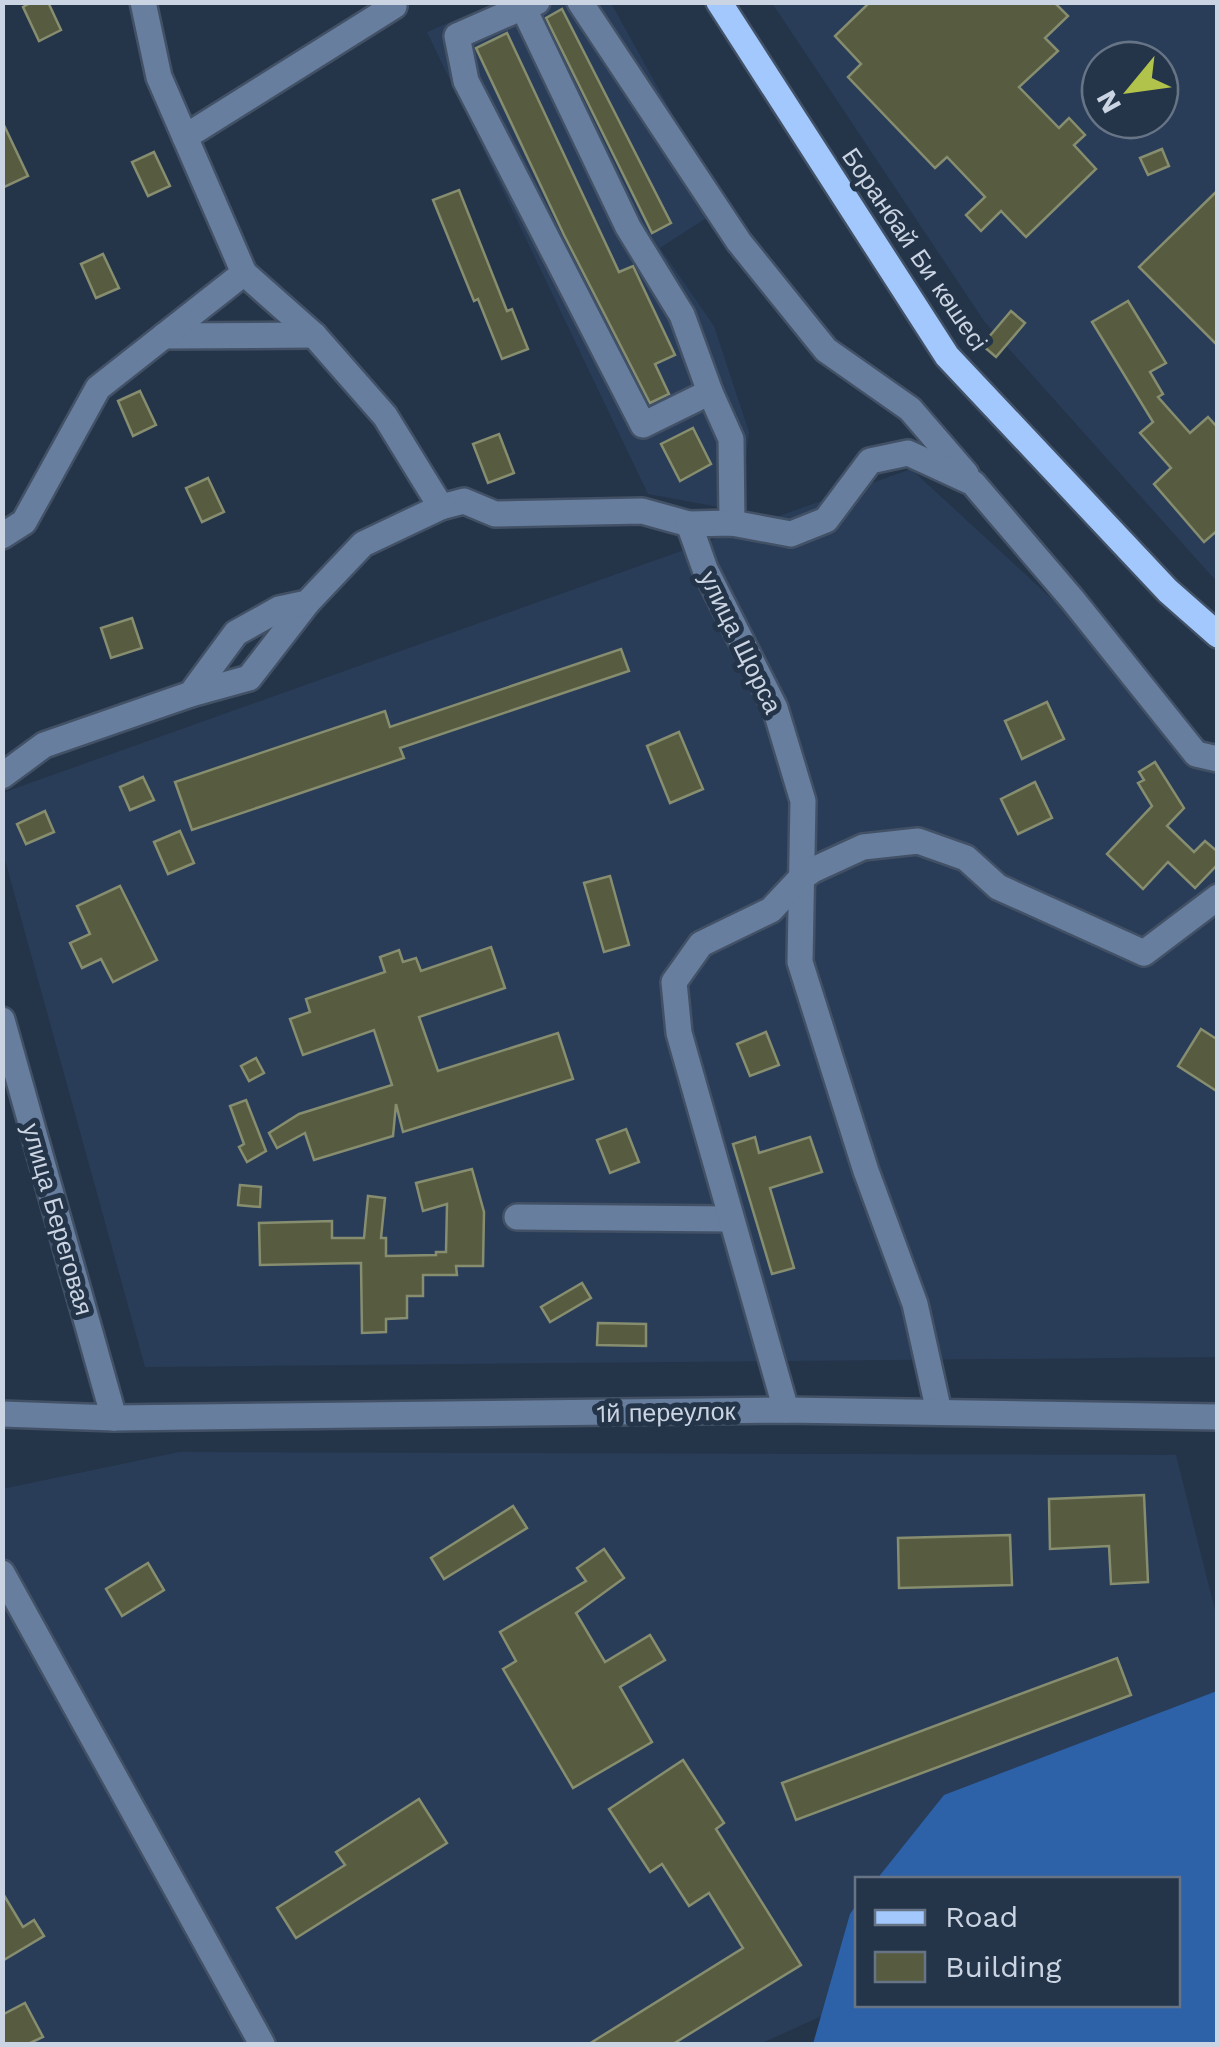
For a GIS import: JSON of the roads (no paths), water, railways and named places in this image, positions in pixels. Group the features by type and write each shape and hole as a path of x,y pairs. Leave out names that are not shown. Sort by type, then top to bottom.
{"main road":[{"name":"Боранбай Би көшесі","path":"719,2 946,356 1168,591 1218,635"}],"street":[{"path":"142,2 159,76 244,273 314,335 385,416 441,506"},
{"path":"186,138 394,6 392,2"},
{"path":"580,2 738,242 826,350 910,410 1072,599 1196,754 1218,759"},
{"path":"710,392 642,425 466,82 457,36 530,4 628,228 682,315 731,438 732,523"},
{"path":"2,536 24,522 98,388 244,273"},
{"path":"164,336 314,335"},
{"path":"2,776 44,745 191,694 250,678 307,603 362,544 441,506 464,501 494,514 642,511 689,524 732,523 791,534 826,520 870,461 908,453 973,483"},
{"name":"улица Щорса","path":"689,524 705,569 775,708 803,801 800,962 866,1171 915,1304 939,1412"},
{"path":"191,694 236,632 280,609 307,603"},
{"path":"786,1410 679,1033 674,982 701,944 771,910 800,879 863,847 918,841 966,858 998,886 1144,953 1218,898"},
{"name":"улица Береговая","path":"2,1020 114,1418"},
{"path":"517,1217 731,1219"},
{"name":"1й переулок","path":"2,1414 114,1418 786,1410 1218,1417"},
{"path":"2,1573 262,2044"}]}
